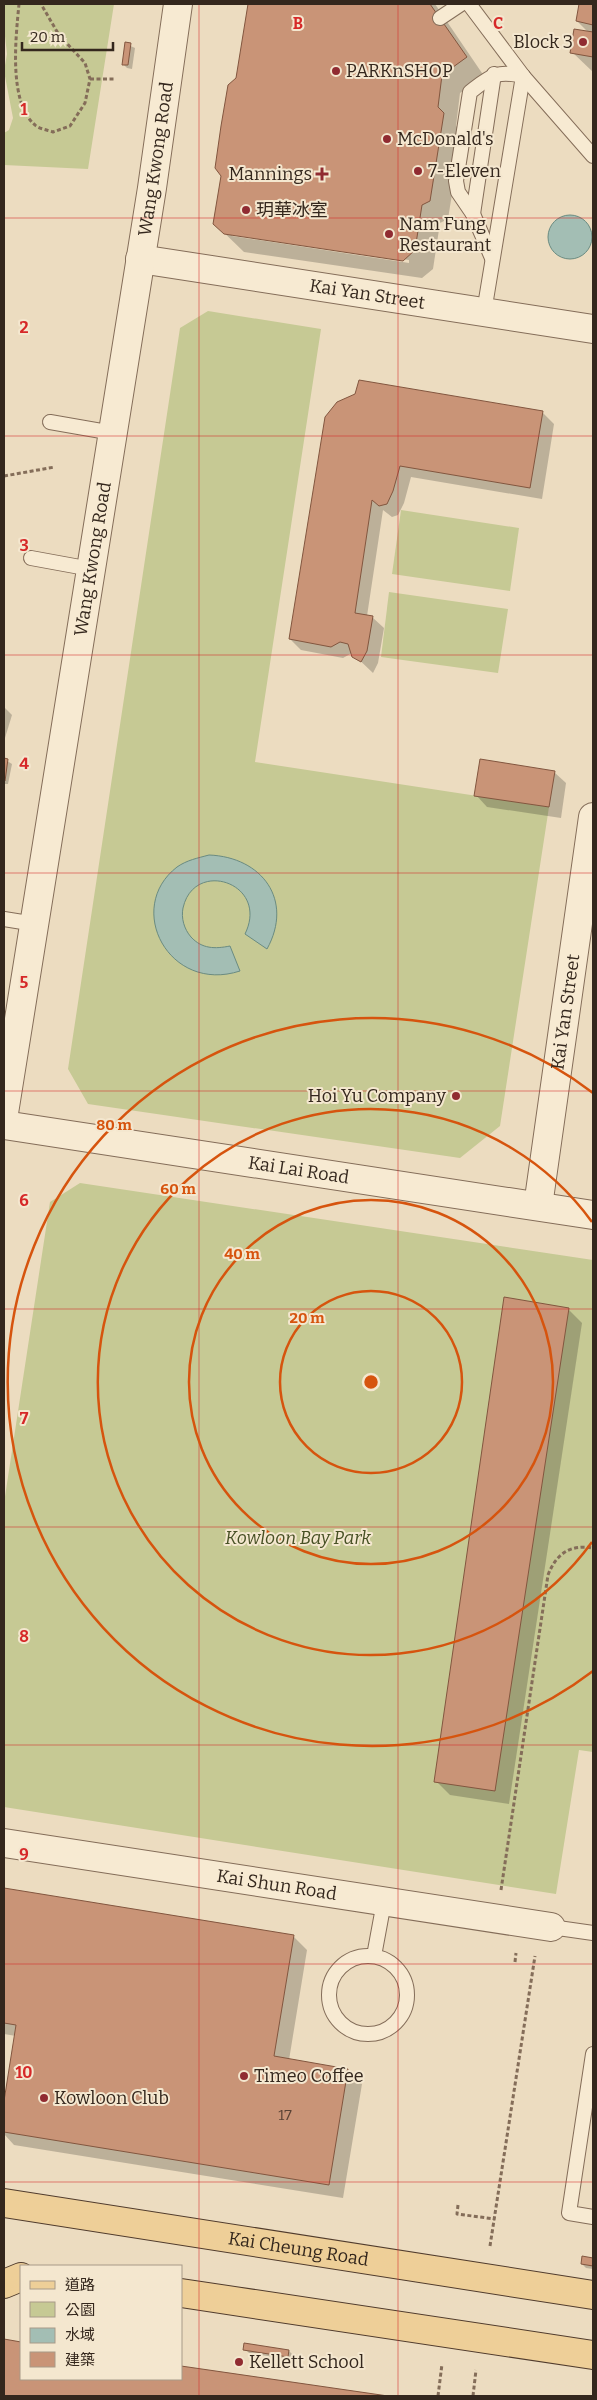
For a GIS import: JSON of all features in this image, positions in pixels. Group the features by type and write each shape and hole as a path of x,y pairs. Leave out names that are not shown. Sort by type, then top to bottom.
{"main road":[{"name":"Kai Cheung Road","path":"7,2201 593,2295"},
{"path":"4,2267 20,2270"},
{"path":"4,2284 20,2277"},
{"path":"182,2293 593,2356"}],"street":[{"name":"Wang Kwong Road","path":"4,1113 113,433 178,4"},
{"name":"Kai Yan Street","path":"140,259 593,329"},
{"name":"Kai Yan Street","path":"538,1206 593,817"},
{"name":"Kai Lai Road","path":"4,1125 593,1215"},
{"name":"Kai Shun Road","path":"4,1843 551,1927"}],"lane":[{"path":"440,18 461,4"},
{"path":"469,4 523,76 593,156"},
{"path":"493,259 474,214 458,192 456,181 470,92 494,74 507,72 523,76"},
{"path":"474,214 494,74"},
{"path":"484,312 523,76"},
{"path":"50,422 113,433"},
{"path":"31,558 91,569"},
{"path":"4,918 35,924"},
{"path":"374,1956 384,1902"},
{"path":"551,1927 593,1934"},
{"path":"361,1956 374,1956 387,1960 398,1969 405,1980 407,1993 405,2006 400,2018 390,2027 366,2034 353,2031 342,2025 334,2015 329,2003 328,1990 332,1978 339,1967 349,1960 361,1956"},
{"path":"593,2054 568,2213 593,2217"}],"path":[{"path":"19,4 15,46 19,91 24,111 36,126 53,132 70,126 85,103 90,79 85,63 59,35 41,4"},
{"path":"90,79 115,79"},
{"path":"4,476 55,467"},
{"path":"500,1896 548,1575 552,1564 567,1550 584,1546 593,1548"},
{"path":"515,1962 516,1953"},
{"path":"490,2246 535,1956"},
{"path":"458,2204 457,2214 495,2219"},
{"path":"438,2396 442,2364"},
{"path":"473,2396 476,2370"}],"green space":[{"path":"5,4 114,4 88,169 4,165 4,133 9,130 13,118 4,71 7,54 4,27"},
{"path":"208,311 321,329 255,762 549,807 500,1126 460,1158 88,1104 68,1069 180,328"},
{"path":"401,510 519,528 510,591 392,574"},
{"path":"389,592 508,609 498,673 381,657"},
{"name":"Kowloon Bay Park","path":"80,1183 593,1260 593,1752 579,1750 556,1894 4,1807 4,1503 50,1202"}],"water":[{"path":"570,215 582,219 588,225 592,237 588,249 582,255 570,259 558,255 552,249 548,237 552,225 558,219"},
{"path":"209,855 228,858 244,864 258,873 268,884 274,898 277,914 274,931 267,949 245,934 250,916 247,901 239,890 228,883 214,881 201,884 190,893 182,912 187,931 195,941 204,946 219,948 230,946 240,971 215,975 193,970 175,959 162,943 155,924 154,904 162,884 177,867 193,859"}],"building":[{"path":"248,4 430,4 467,57 442,75 438,107 444,113 430,201 422,205 415,250 403,261 224,234 213,224 221,176 215,168 221,126 228,85 236,78"},
{"name":"Block 3","path":"579,4 593,4 593,25 576,21"},
{"name":"Block 3","path":"574,29 593,32 593,57 570,53"},
{"path":"125,42 131,43 128,65 122,65"},
{"path":"359,380 543,411 530,488 400,466 387,504 379,506 372,500 355,613 373,616 367,651 361,662 352,657 348,644 340,642 331,647 289,639 325,417 337,402 355,394"},
{"path":"4,758 8,759 5,781 4,781"},
{"path":"480,759 555,771 549,807 474,796"},
{"path":"504,1297 569,1308 495,1791 434,1782"},
{"path":"4,1888 294,1935 274,2056 348,2069 329,2185 4,2132 4,2101 16,2025 4,2023"},
{"path":"582,2256 593,2258 593,2266 581,2264"},
{"path":"4,2339 20,2342 20,2380 182,2380 182,2366 388,2396 4,2396"},
{"path":"244,2343 289,2350 288,2357 243,2350"}],"place":[{"name":"Block 3","path":"583,42"},
{"name":"PARKnSHOP","path":"336,71"},
{"name":"McDonald's","path":"387,139"},
{"name":"7-Eleven","path":"418,171"},
{"name":"Mannings","path":"322,174"},
{"name":"玥華冰室","path":"246,210"},
{"name":"Nam Fung Restaurant","path":"389,234"},
{"name":"Hoi Yu Company","path":"456,1096"},
{"name":"Timeo Coffee","path":"244,2076"},
{"name":"Kowloon Club","path":"44,2098"},
{"name":"Kellett School","path":"239,2362"}]}
